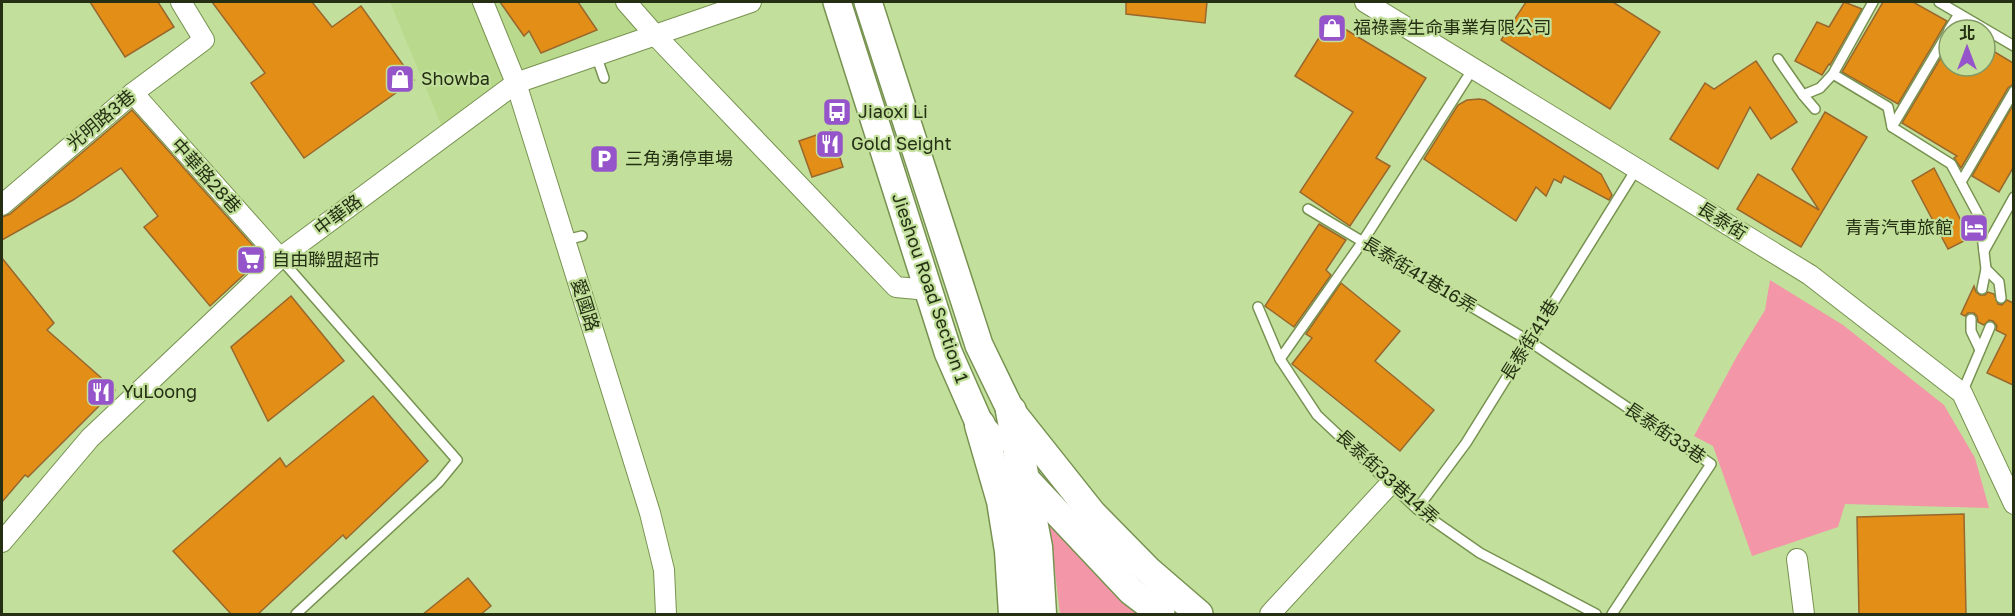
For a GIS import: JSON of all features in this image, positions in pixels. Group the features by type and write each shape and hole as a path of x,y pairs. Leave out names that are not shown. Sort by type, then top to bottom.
{"main road":[{"name":"Jieshou Road Section 1","path":"837,2 948,352 980,425 1023,476 1131,591 1161,615"},
{"name":"Jieshou Road Section 1","path":"868,2 979,345 1011,411 1092,513 1148,570 1199,615"},
{"path":"1011,411 1037,547 1041,615"},
{"path":"980,425 1002,501 1010,551 1014,615"}],"street":[{"name":"光明路3巷","path":"2,205 133,93 204,40 181,2"},
{"name":"愛國路","path":"483,2 516,82 574,238 664,570 666,615"},
{"path":"626,2 648,42 858,256 896,287 928,290"},
{"name":"中華路","path":"2,542 90,438 202,325 280,258 516,82 596,55 648,42 751,2"},
{"name":"長泰街","path":"1365,2 1810,275 1962,393 2013,504"},
{"name":"中華路28巷","path":"133,93 280,258"},
{"path":"1270,615 1390,484"},
{"path":"1797,559 1804,615"}],"lane":[{"path":"1803,95 1820,88 1833,74 1873,2"},
{"path":"1939,2 2013,46"},
{"path":"1956,18 1959,14"},
{"path":"1892,127 1937,50"},
{"path":"596,55 604,78"},
{"path":"1778,59 1815,109"},
{"path":"1280,359 1363,241 1474,67"},
{"path":"1833,74 1888,107 1892,127 1951,164 1980,218 1986,269 1982,289"},
{"path":"1961,183 2013,91"},
{"name":"長泰街41巷","path":"1417,509 1466,443 1637,168"},
{"path":"1984,251 2013,197"},
{"name":"長泰街41巷16弄","path":"1308,208 1529,341"},
{"path":"280,258 457,460 439,482 296,615"},
{"path":"1986,269 1999,282 2001,298"},
{"name":"長泰街33巷14弄","path":"1258,307 1280,359 1317,415 1417,509 1480,553 1596,615"},
{"path":"1971,319 1971,331 1980,350"},
{"path":"1962,393 1989,327"},
{"name":"長泰街33巷","path":"1529,341 1711,464 1612,615"}],"shaded area":[{"path":"390,2 703,2 710,9 508,79 443,129"},
{"path":"1770,280 1843,325 1944,405 1975,458 1989,508 1845,504 1838,527 1752,556 1713,446 1694,436 1737,356 1765,310"},
{"path":"1049,521 1130,609 1138,614 1060,614"}],"building":[{"path":"90,2 158,2 174,27 125,57"},
{"path":"212,2 312,2 332,27 361,6 414,80 304,158 251,83 265,73"},
{"path":"500,2 578,2 597,30 541,53 529,31 524,36"},
{"path":"1126,2 1207,2 1205,23 1126,14"},
{"path":"1526,2 1613,2 1660,32 1610,109 1501,40"},
{"path":"1844,2 1862,9 1822,75 1795,61 1817,22 1829,27"},
{"path":"1883,2 1913,2 1942,18 1937,18 1937,38 1898,104 1842,72"},
{"path":"1330,20 1426,78 1376,158 1390,166 1350,226 1300,192 1353,112 1295,76"},
{"path":"1997,53 2013,63 2013,84 2008,88 1961,168 1954,158 1957,156 1902,123 1937,64 1937,78 1997,78"},
{"path":"1756,61 1797,122 1771,139 1750,107 1718,169 1670,139 1705,83 1714,89"},
{"path":"1467,100 1485,100 1601,174 1612,195 1609,200 1564,176 1561,183 1554,179 1546,196 1536,187 1516,221 1424,159 1458,105"},
{"path":"2013,105 2013,168 1999,192 1972,176"},
{"path":"132,110 263,257 210,306 144,227 158,216 121,168 73,200 2,240 2,217 10,214"},
{"path":"1825,112 1867,137 1801,247 1737,209 1758,174 1819,210 1792,169"},
{"path":"831,130 843,167 812,177 799,141"},
{"path":"1934,168 1970,238 1948,249 1912,181"},
{"path":"1319,224 1346,240 1326,270 1331,275 1294,327 1265,306"},
{"path":"2,258 54,323 47,330 115,390 28,477 25,475 2,502"},
{"path":"1341,283 1400,331 1375,361 1434,410 1400,451 1292,364 1312,338 1306,334"},
{"path":"1974,286 1980,295 1988,292 1994,294 1998,304 2002,305 2007,300 2013,303 2013,385 1987,373 2006,335 1996,330 1997,326 1993,321 1989,320 1984,325 1978,322 1974,313 1968,313 1965,316 1961,314"},
{"path":"291,296 344,361 268,421 231,347"},
{"path":"373,396 428,461 346,539 343,535 257,615 232,615 173,551 280,458 286,467"},
{"path":"1964,514 1966,614 1859,615 1857,517"},
{"path":"468,578 491,606 480,615 422,615"}],"place":[{"name":"福祿壽生命事業有限公司","path":"1332,28"},
{"name":"Showba","path":"400,79"},
{"name":"Jiaoxi Li","path":"837,112"},
{"name":"Gold Seight","path":"830,144"},
{"name":"三角湧停車場","path":"604,159"},
{"name":"青青汽車旅館","path":"1974,228"},
{"name":"自由聯盟超市","path":"251,260"},
{"name":"YuLoong","path":"101,392"}]}
